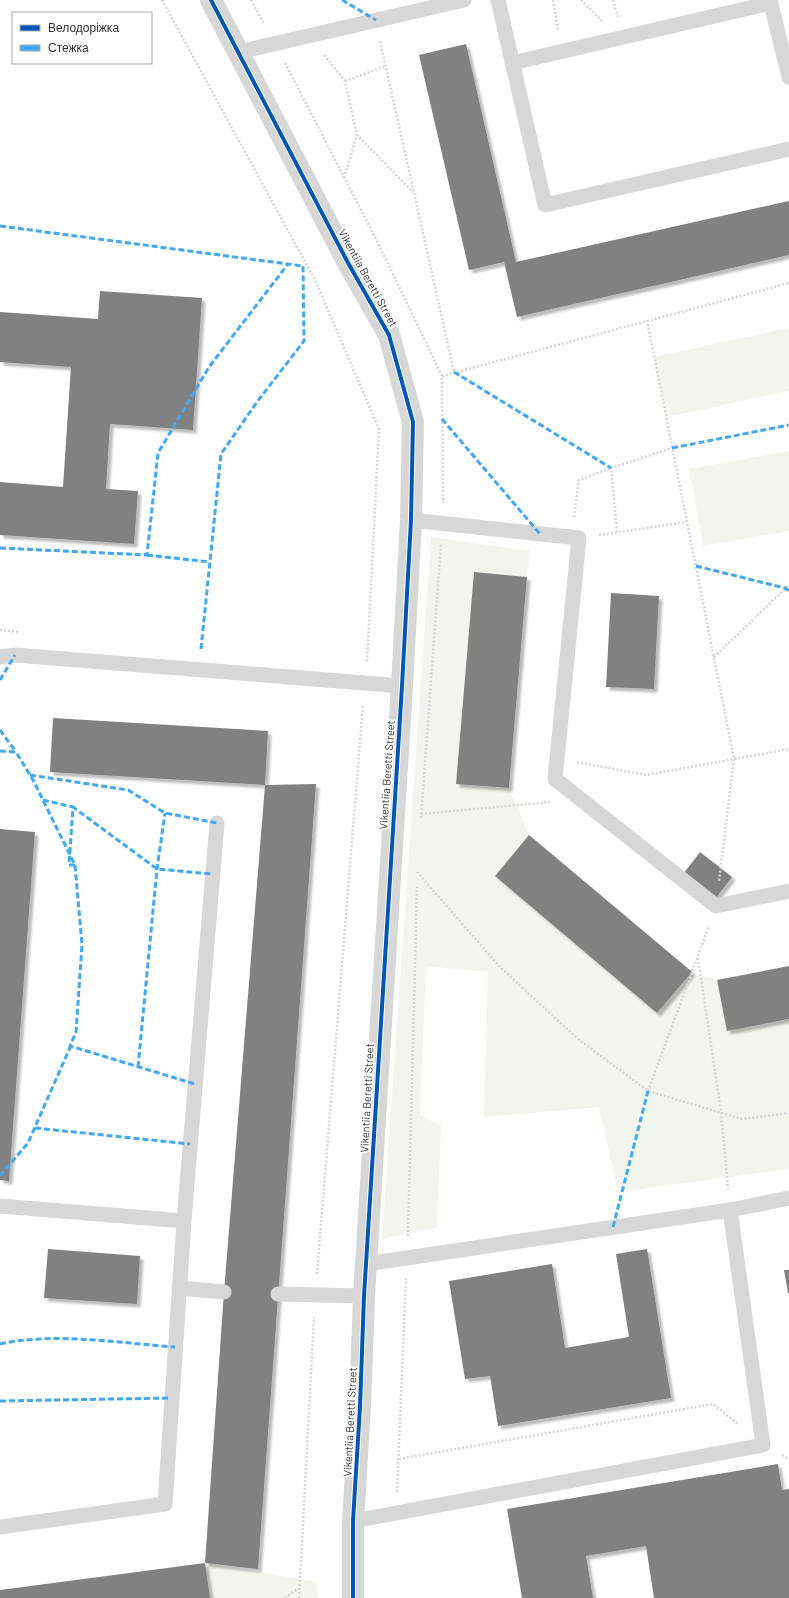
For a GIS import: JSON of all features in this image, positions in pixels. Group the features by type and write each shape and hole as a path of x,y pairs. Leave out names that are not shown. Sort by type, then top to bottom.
{"street":[{"name":"Vikentiia Beretti Street","path":"211,0 347,261 389,335 413,422 411,520 402,686 364,1296 360,1407 353,1520 353,1598"}],"lane":[{"path":"239,52 464,0"},
{"path":"498,0 545,205 789,149"},
{"path":"512,63 770,2 789,77"},
{"path":"411,520 575,537 555,779 716,906 789,890"},
{"path":"0,657 15,655 402,686"},
{"path":"0,1526 165,1504 184,1221 217,823"},
{"path":"366,1264 730,1210 789,1198"},
{"path":"0,1206 184,1221"},
{"path":"353,1520 763,1445 730,1210"},
{"path":"179,1288 224,1292"},
{"path":"278,1294 364,1296"}],"path":[{"path":"162,0 315,280 379,429 365,683 315,1294 310,1412 299,1598"},
{"path":"553,0 558,30"},
{"path":"581,0 602,21"},
{"path":"376,20 454,372"},
{"path":"321,51 345,81 357,135 344,178"},
{"path":"345,81 386,66"},
{"path":"357,135 414,192"},
{"path":"442,376 789,283"},
{"path":"647,320 734,759 716,906 648,1091"},
{"path":"672,448 579,480 575,537 687,522"},
{"path":"611,468 617,532"},
{"path":"714,657 789,585"},
{"path":"557,758 646,775 789,749"},
{"path":"421,814 581,800"},
{"path":"417,872 500,967 578,1039 648,1091 742,1119 789,1113"},
{"path":"698,957 721,1112 730,1210"},
{"path":"399,1459 713,1404 763,1445 789,1459"},
{"path":"285,1598 299,1588"}],"shaded area":[{"path":"789,328 789,391 667,417 654,357"},
{"path":"789,451 789,531 703,546 689,469"},
{"path":"431,537 530,551 527,577 474,572 456,783 509,788 529,835 495,876 657,1013 692,972 717,980 727,1031 789,1019 789,1169 618,1192 599,1107 484,1117 488,972 426,966 420,1115 441,1126 437,1227 382,1239"},
{"path":"205,1563 317,1582 318,1598 210,1598"}],"building":[{"path":"466,44 516,262 789,201 789,255 517,317 504,262 469,270 419,55"},
{"path":"100,291 202,298 193,430 110,424 106,489 138,491 134,544 0,535 0,482 63,487 71,367 0,362 0,312 98,319"},
{"path":"474,572 527,577 509,788 456,784"},
{"path":"611,593 659,596 654,689 606,687"},
{"path":"53,718 268,731 265,785 50,772"},
{"path":"316,784 258,1569 205,1563 224,1292 265,785"},
{"path":"0,829 35,832 9,1181 0,1180"},
{"path":"529,835 692,972 657,1013 495,876"},
{"path":"700,852 732,877 716,898 684,873"},
{"path":"789,966 789,1019 727,1031 717,980"},
{"path":"48,1249 140,1256 137,1304 44,1298"},
{"path":"647,1249 671,1398 498,1426 490,1376 465,1379 449,1281 552,1264 565,1348 629,1337 616,1254"},
{"path":"784,1270 789,1270 789,1293 788,1293"},
{"path":"778,1464 782,1490 789,1489 789,1598 654,1598 646,1546 586,1556 593,1598 522,1598 507,1509"},
{"path":"205,1563 210,1598 0,1598 0,1590"}],"marked path":[{"path":"342,0 376,20"},
{"path":"0,226 303,266 304,341 257,402 221,454 201,649"},
{"path":"0,548 147,555 158,453 209,367 288,264"},
{"path":"454,372 611,468"},
{"path":"442,419 540,534"},
{"path":"672,448 789,425"},
{"path":"147,555 210,562"},
{"path":"696,566 785,588 789,591"},
{"path":"0,680 15,655"},
{"path":"0,730 16,752"},
{"path":"0,751 16,752 33,780 75,865 82,945 76,1032 70,1046 195,1084"},
{"path":"30,775 128,790 165,813 217,823"},
{"path":"43,800 73,807"},
{"path":"75,865 69,865 73,807 157,869 212,874"},
{"path":"138,1067 157,869 165,813"},
{"path":"0,1176 28,1143 72,1043"},
{"path":"613,1227 648,1091"},
{"path":"35,1128 190,1144"},
{"path":"0,1344 42,1339 65,1339 110,1341 175,1347"},
{"path":"0,1401 171,1398"}],"cycle path":[{"path":"211,0 347,261 389,335 413,422 411,520 402,686 364,1296 360,1407 353,1521 353,1598"}]}
